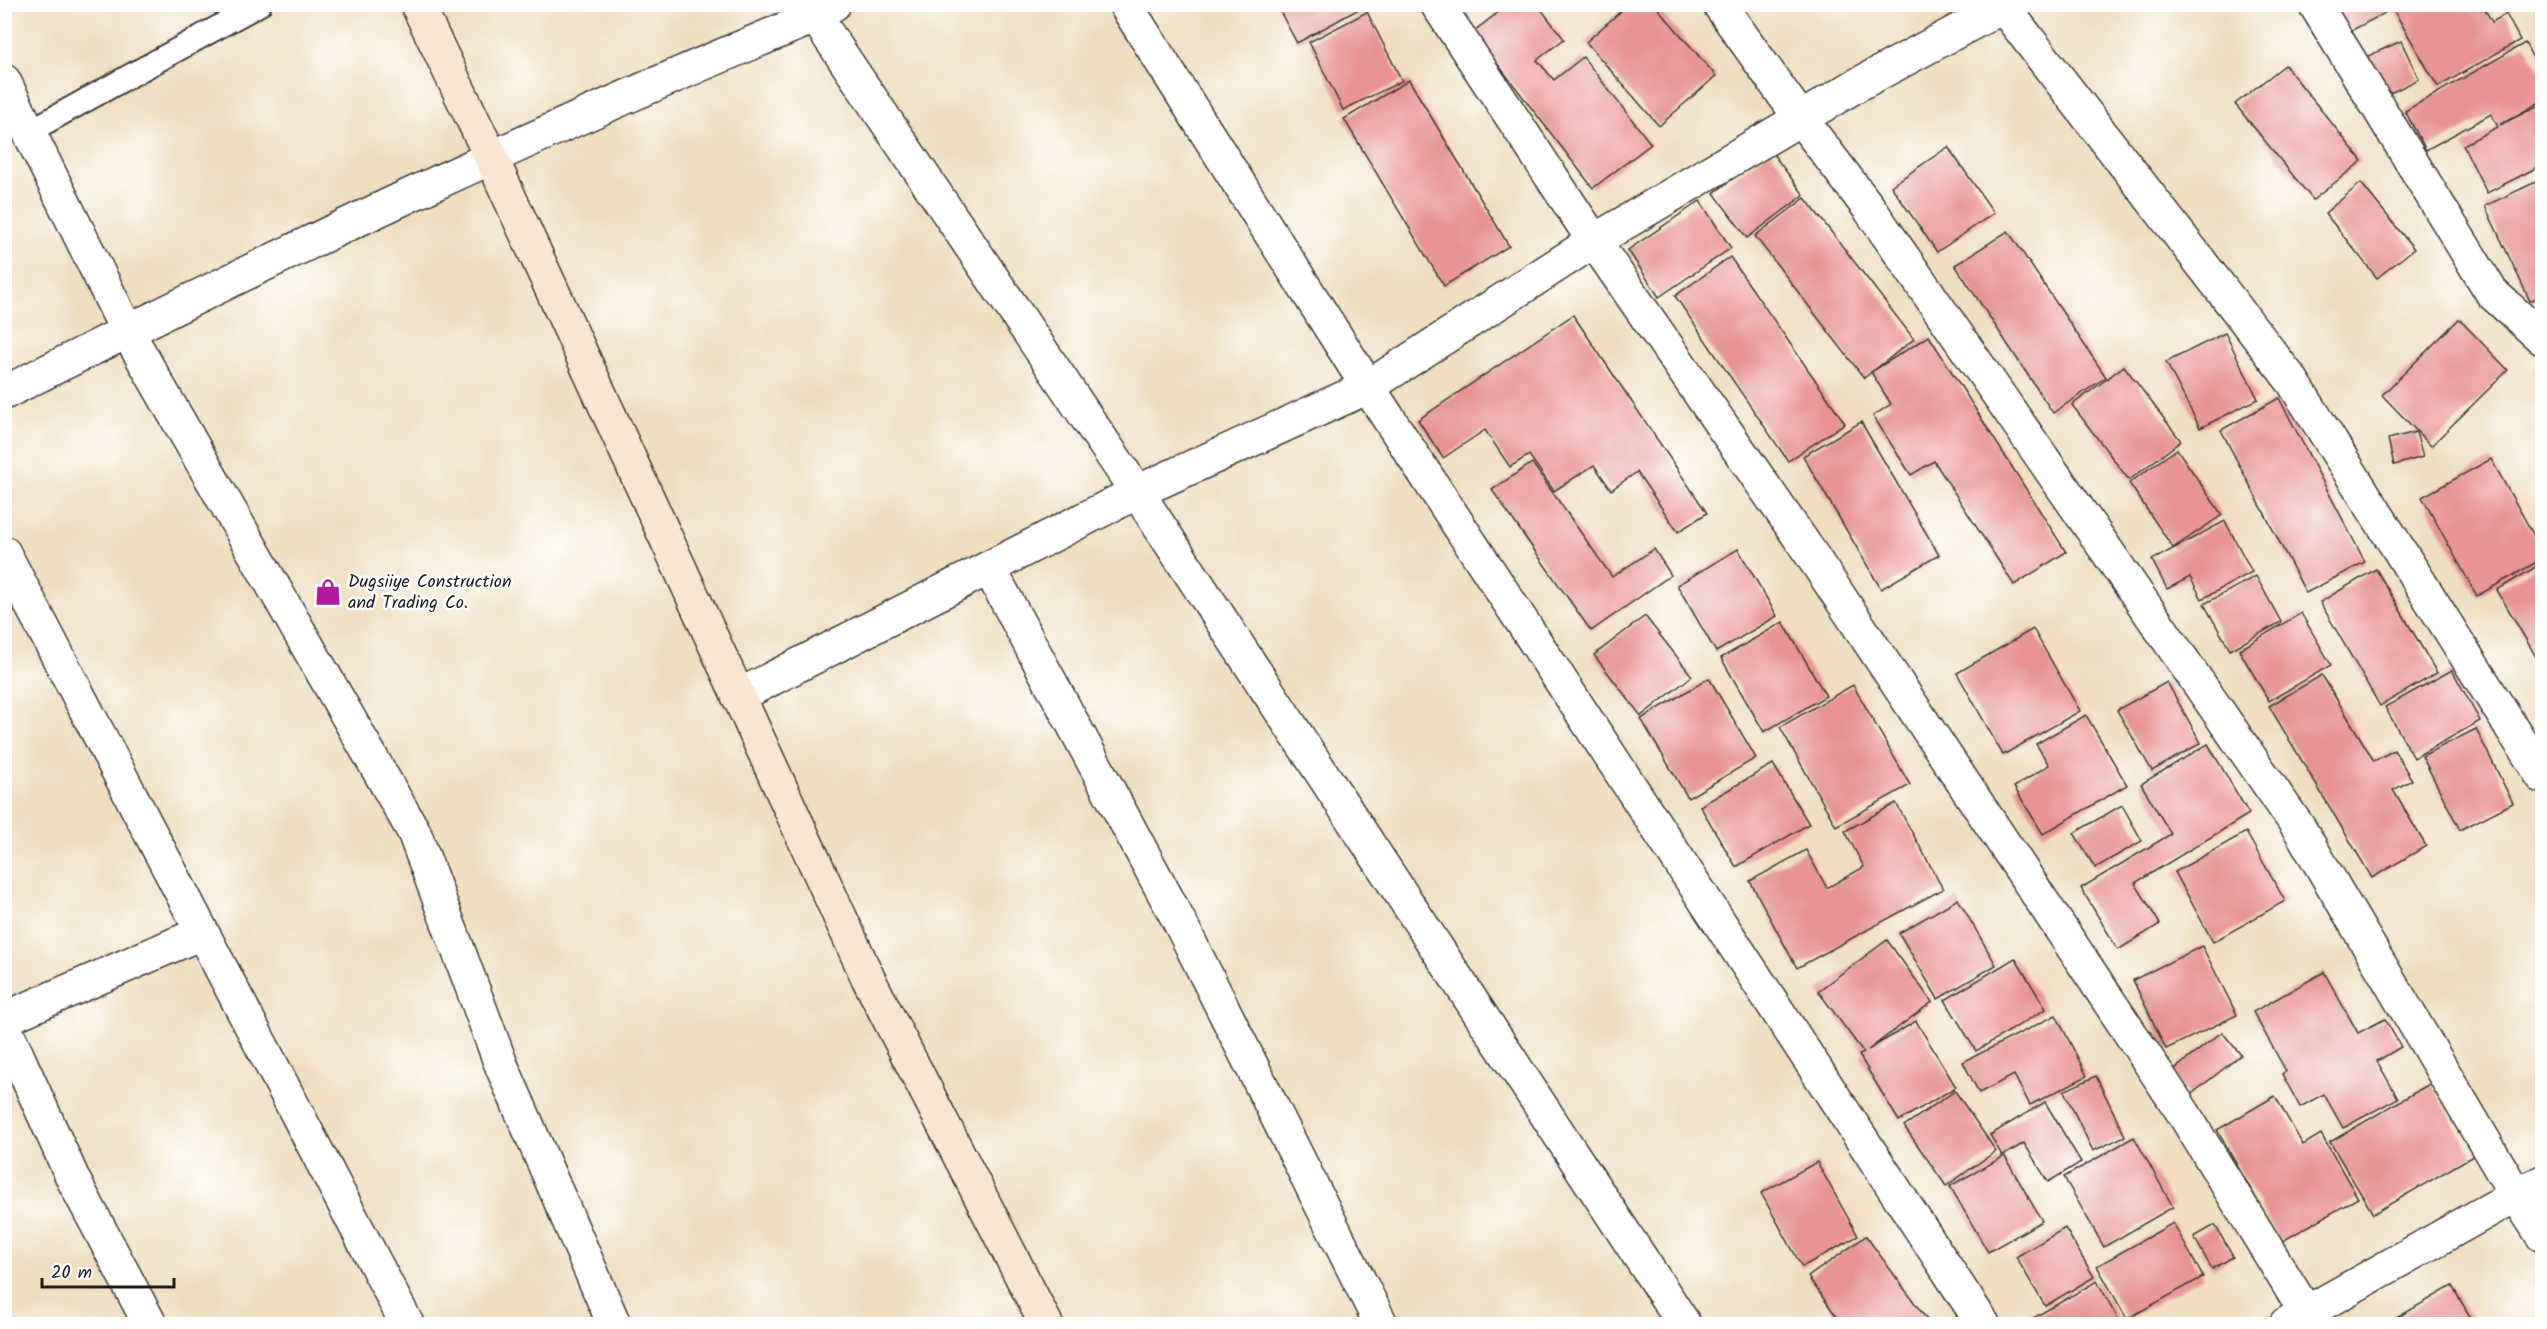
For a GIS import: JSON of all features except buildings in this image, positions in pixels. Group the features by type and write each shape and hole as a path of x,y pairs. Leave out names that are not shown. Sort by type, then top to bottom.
{"main road":[{"path":"417,4 490,157 868,978 1046,1324"}],"street":[{"path":"1125,4 1368,387 1983,1324"},
{"path":"1437,4 1594,242 1811,554 2177,1105 2302,1321 2529,1188"},
{"path":"1719,4 1801,119 1869,208 2299,828 2529,1188 2542,1235"},
{"path":"2315,4 2493,293 2542,338"},
{"path":"738,696 1137,492 1368,387 1594,242 1857,85 2004,5 2293,382 2542,776"},
{"path":"4,393 127,331 490,157 818,9 1684,1324"},
{"path":"4,81 127,331 414,832 502,1067 614,1324"},
{"path":"4,553 407,1324"},
{"path":"989,568 1179,921 1381,1324"},
{"path":"4,1019 201,933"},
{"path":"4,1026 74,1181 150,1324"}],"lane":[{"path":"30,131 260,4"}],"place":[{"name":"Dugsiiye Construction and Trading Co.","path":"328,592"}]}
